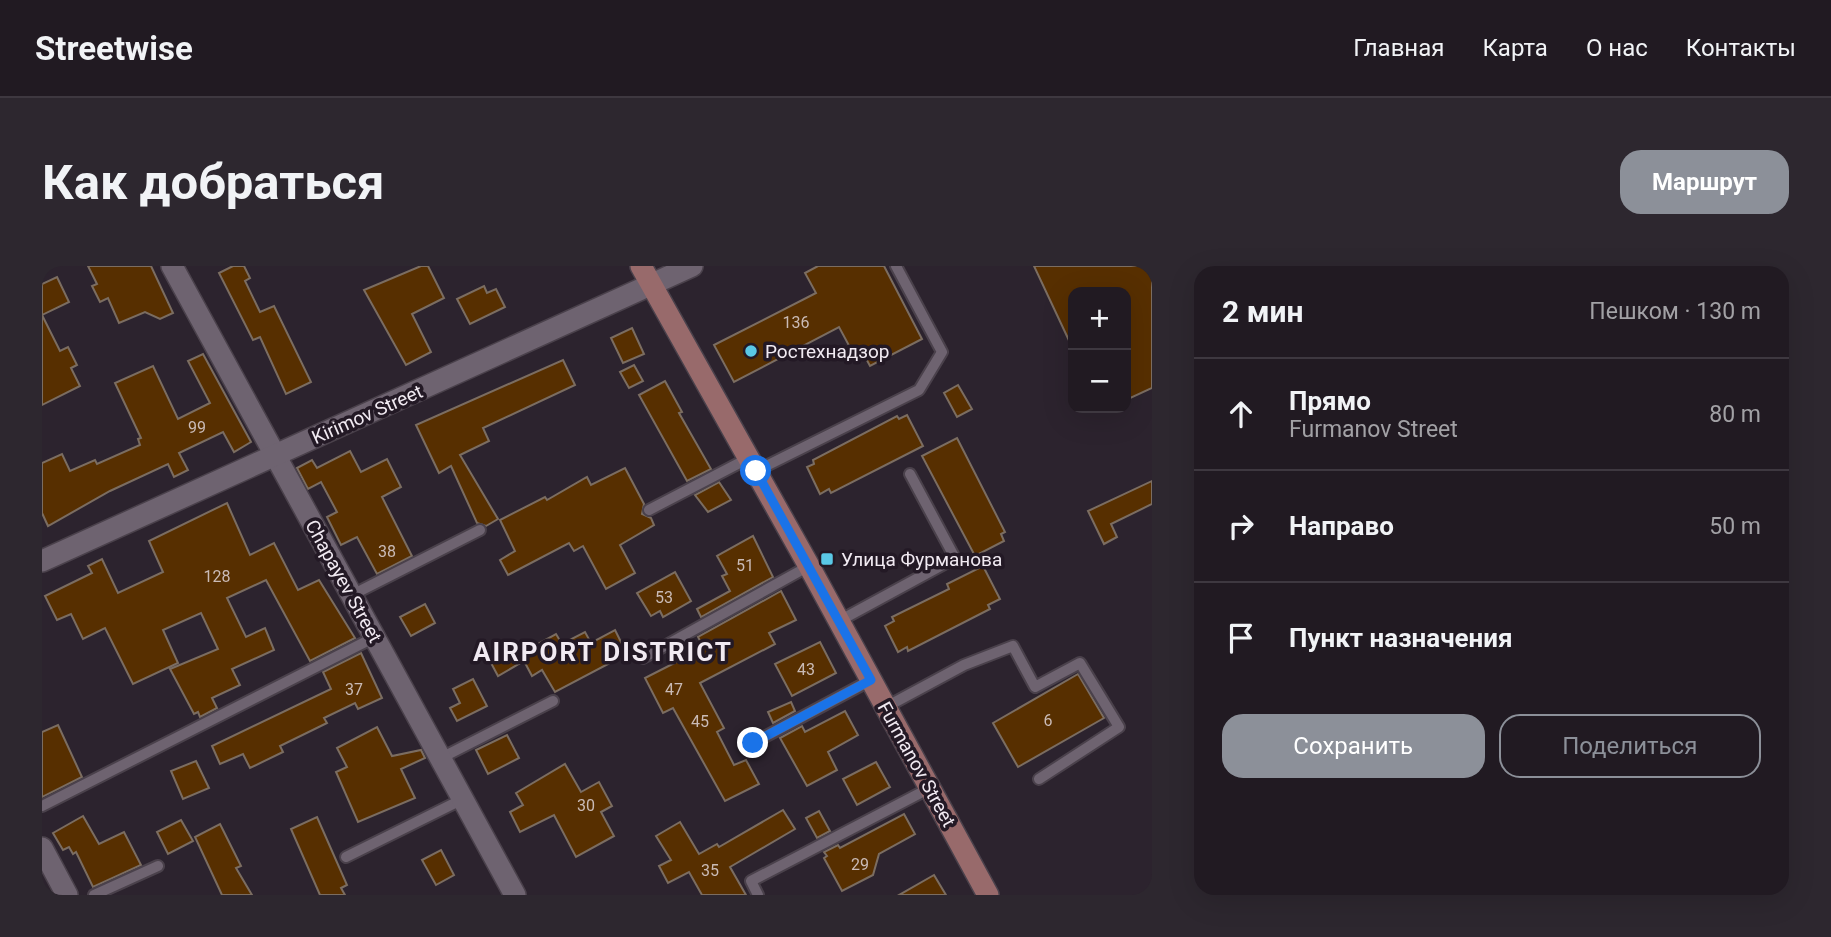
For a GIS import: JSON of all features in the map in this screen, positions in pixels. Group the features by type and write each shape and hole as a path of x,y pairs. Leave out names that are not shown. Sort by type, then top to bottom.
{"street":[{"name":"Chapayev Street","path":"172,266 515,895"},
{"name":"Kirimov Street","path":"42,561 275,456 646,275 692,266"},
{"name":"Furmanov Street","path":"646,275 809,566 988,895"},
{"path":"42,848 67,895"}],"lane":[{"path":"649,510 919,390 943,352 896,266"},
{"path":"839,621 955,558 910,474"},
{"path":"352,596 480,530"},
{"path":"643,658 809,566"},
{"path":"42,806 375,638"},
{"path":"886,707 964,665 1013,646 1035,687 1080,663 1119,727 1039,779"},
{"path":"753,743 871,680"},
{"path":"441,758 553,701"},
{"path":"758,895 751,881 930,788"},
{"path":"346,857 463,799"},
{"path":"94,895 158,866"}],"building":[{"path":"88,266 151,266 173,313 160,319 145,312 119,323 108,298 100,302 92,286 97,284"},
{"path":"233,266 244,266 250,278 245,281 260,312 274,306 311,382 286,394 260,337 253,340 219,273"},
{"path":"421,266 428,266 444,298 412,314 431,352 406,365 364,290"},
{"path":"818,266 884,266 922,339 870,366 861,349 853,353 839,327 734,382 714,345 816,293 805,273"},
{"path":"1034,266 1152,266 1152,388 1131,398 1131,287 1068,287 1068,338"},
{"path":"57,277 69,302 42,315 42,284"},
{"path":"484,286 487,293 496,289 505,307 470,324 457,299"},
{"path":"42,315 60,351 68,347 77,365 71,368 80,386 42,405"},
{"path":"632,328 644,354 623,363 611,338"},
{"path":"203,354 251,442 234,452 223,432 179,453 188,470 174,477 168,464 110,491 48,526 42,513 42,463 62,454 70,471 95,460 97,464 140,445 138,439 141,438 115,383 153,366 178,419 210,403 188,361"},
{"path":"563,360 575,385 483,428 489,441 460,455 498,519 486,526 477,523 451,466 439,473 416,425"},
{"path":"634,365 643,381 629,388 620,372"},
{"path":"665,381 682,412 679,413 711,469 687,481 639,395"},
{"path":"958,385 972,409 957,417 944,393"},
{"path":"907,415 923,446 831,493 829,489 820,494 807,467 814,464 813,460 897,416 899,419"},
{"path":"957,438 1005,532 1001,534 1004,541 975,556 922,456"},
{"path":"350,451 361,472 387,459 401,487 382,497 412,556 377,574 357,537 341,545 327,517 337,512 321,482 308,489 297,468 312,460 317,468"},
{"path":"625,468 644,504 642,514 651,518 654,525 620,545 635,573 606,589 583,546 574,551 569,543 508,575 500,560 515,551 500,520 545,497 547,500 587,477 591,485"},
{"path":"1152,481 1152,504 1111,524 1117,537 1104,544 1088,511"},
{"path":"719,482 731,500 708,512 695,495"},
{"path":"227,503 250,555 274,543 298,590 319,580 355,638 310,661 266,580 227,598 246,637 265,628 274,650 232,669 240,685 212,698 217,708 200,717 198,712 194,714 170,669 218,649 201,613 163,630 178,663 133,684 105,628 83,639 71,614 57,620 45,596 92,573 88,566 102,559 118,593 163,572 149,541"},
{"path":"753,536 773,577 701,617 697,609 730,591 722,576 727,574 717,556"},
{"path":"983,566 1000,599 988,605 990,609 908,651 907,647 898,652 885,626 894,621 892,617 949,589 947,584"},
{"path":"675,572 691,601 663,617 660,611 651,616 637,593"},
{"path":"781,591 796,620 769,633 775,644 700,683 724,728 717,732 734,765 746,760 759,784 725,801 673,708 663,713 645,678 704,648 698,637"},
{"path":"425,604 435,623 411,636 400,617"},
{"path":"615,630 627,654 555,692 542,670 532,676 524,661 498,676 491,663 524,644 527,650 556,634 562,644 585,632 591,643"},
{"path":"820,642 836,673 792,696 775,664"},
{"path":"361,653 382,698 358,709 355,703 324,718 327,723 280,746 283,752 250,768 243,754 220,764 212,746 331,689 323,672"},
{"path":"1078,674 1104,718 1018,767 993,723"},
{"path":"473,679 487,706 457,721 450,708 460,703 453,689"},
{"path":"791,702 795,711 773,723 768,712"},
{"path":"845,711 858,735 828,752 837,770 807,786 780,738 802,726 805,732"},
{"path":"58,725 82,777 42,797 42,732"},
{"path":"377,727 392,756 421,750 425,758 401,769 415,798 358,822 336,772 347,767 337,748"},
{"path":"507,735 519,758 488,774 476,750"},
{"path":"196,761 209,788 183,799 171,771"},
{"path":"876,762 890,787 857,805 843,779"},
{"path":"565,764 581,792 599,782 612,806 601,812 614,836 576,857 554,815 520,832 510,812 523,805 516,793"},
{"path":"783,810 795,829 730,867 746,895 702,895 689,872 668,883 659,866 671,860 656,836 680,822 699,854 717,844 719,847"},
{"path":"819,811 830,831 817,838 806,818"},
{"path":"904,814 915,834 879,854 873,875 842,891 824,858 827,856 824,852 838,845 840,848"},
{"path":"83,816 99,844 124,832 141,865 93,887 76,852 73,854 69,847 63,850 53,833"},
{"path":"317,817 347,885 341,888 345,895 320,895 291,829"},
{"path":"181,820 193,841 168,854 157,832"},
{"path":"220,824 241,866 236,868 252,895 222,895 195,837"},
{"path":"441,850 454,875 436,885 422,860"},
{"path":"934,875 946,895 899,895"}],"place":[{"name":"Ростехнадзор","path":"751,351"},
{"name":"Улица Фурманова","path":"827,559"}],"district":[{"name":"AIRPORT DISTRICT","path":"603,652"}],"route":[{"path":"753,743 871,680 756,471"}]}
